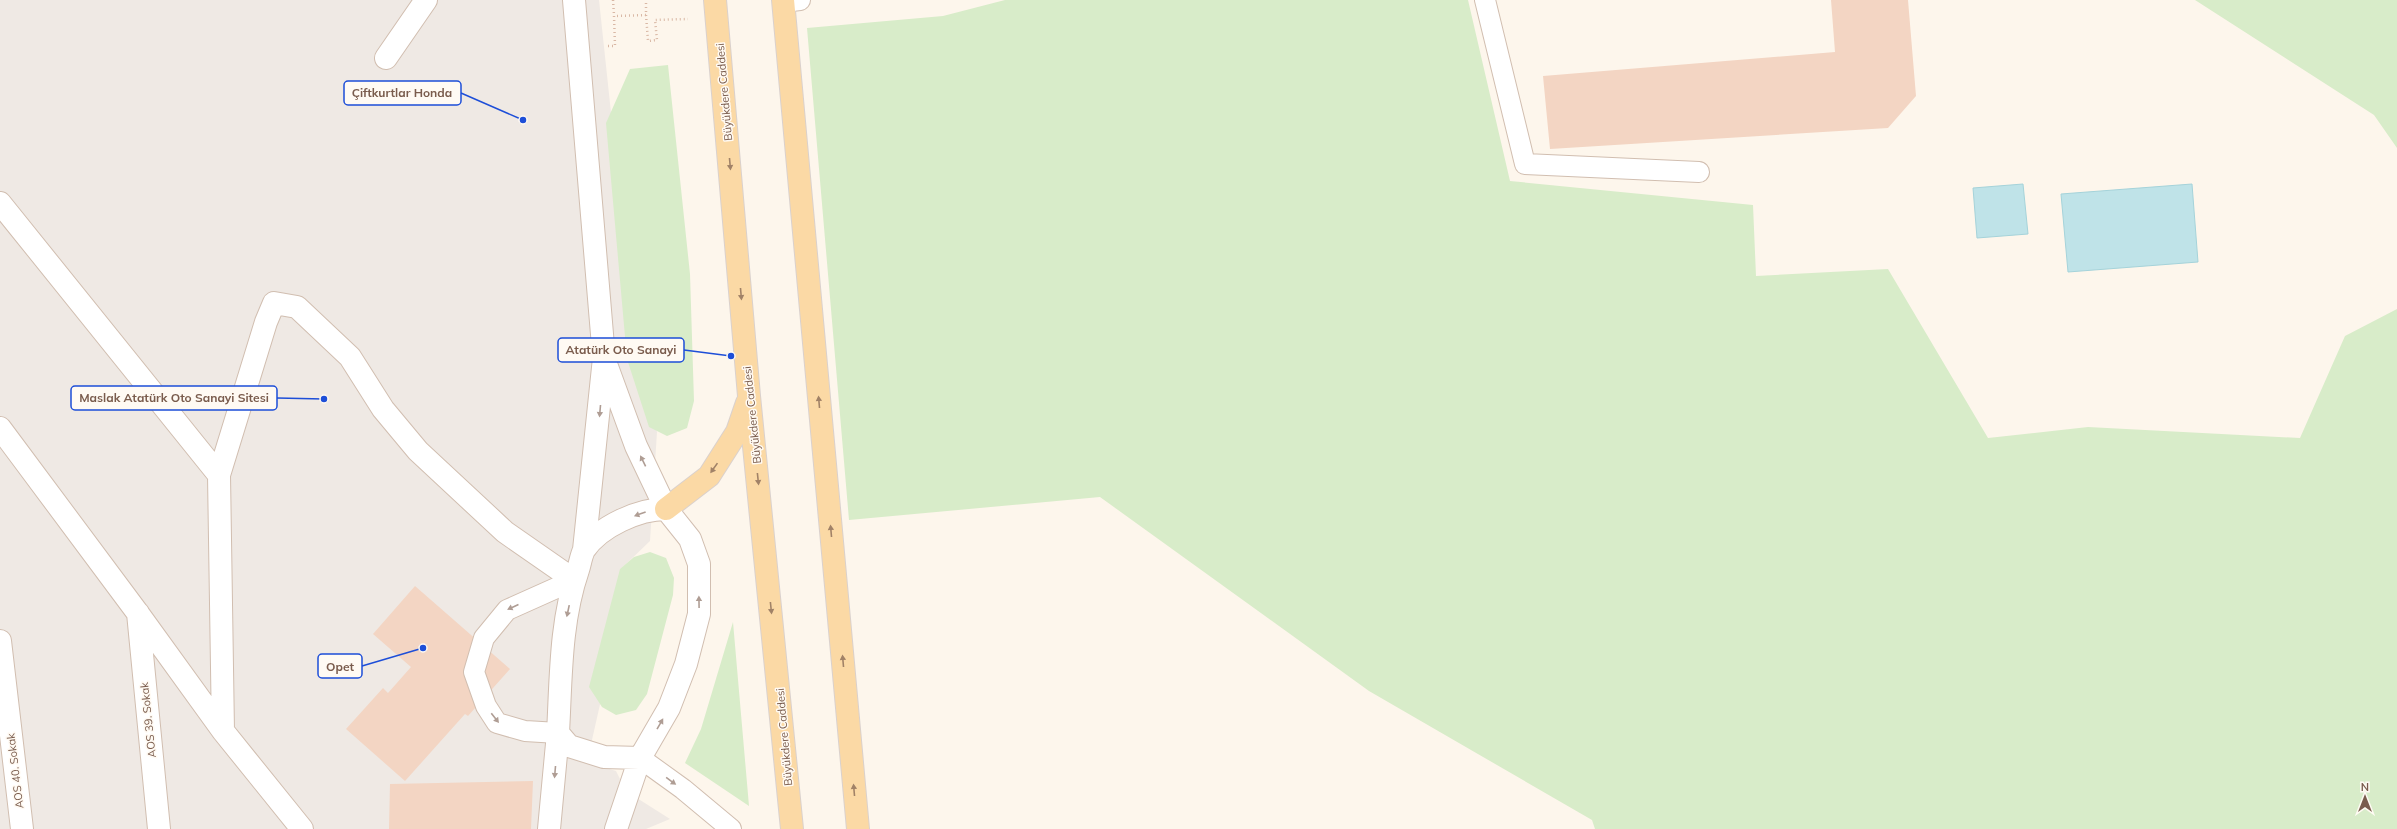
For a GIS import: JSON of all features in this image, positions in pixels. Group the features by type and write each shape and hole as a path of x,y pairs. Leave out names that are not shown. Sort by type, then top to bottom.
{"main road":[{"name":"Büyükdere Caddesi","path":"716,0 750,396 792,829"},
{"path":"788,1 858,829"},
{"path":"666,509 709,476 737,432 750,396"}],"street":[{"path":"386,58 426,0"},
{"path":"549,829 558,733 565,626 574,580 584,550 604,358 574,0"},
{"path":"0,203 219,475"},
{"path":"223,731 219,475 266,322 274,303 297,307 350,357 383,409 418,451 505,532 574,580"},
{"path":"604,358 636,446 666,509 690,539 699,564 700,614 686,664 669,708 640,758 616,829"},
{"path":"0,428 137,612 223,731 302,829"},
{"path":"584,550 602,532 620,522 641,513 666,509"},
{"name":"AOS 39. Sokak","path":"137,612 159,829"},
{"name":"AOS 40. Sokak","path":"0,641 22,829"},
{"path":"558,733 569,746 604,757 640,758"}],"lane":[{"path":"1485,0 1525,164 1699,172"},
{"path":"558,733 525,731 497,723 486,706 474,672 484,638 507,610 574,580"},
{"path":"640,758 731,829"}],"path":[{"path":"577,47 615,46 613,0"},
{"path":"646,0 648,41 657,40 655,20"},
{"path":"614,16 646,15"}],"shaded area":[{"path":"0,0 599,0 638,366 657,432 650,541 623,567 601,700 587,762 616,771 620,779 618,786 670,819 646,829 0,829"}],"green space":[{"path":"1005,0 1468,0 1510,181 1753,205 1756,276 1888,269 1988,438 2088,427 2300,438 2345,336 2397,309 2397,829 1595,829 1592,820 1369,691 1100,497 849,520 807,28 943,16"},
{"path":"2195,0 2397,0 2397,148 2374,115"},
{"path":"668,65 690,274 694,401 687,428 667,436 649,427 627,359 606,123 630,69"},
{"path":"650,552 666,558 674,578 673,595 647,694 636,710 616,715 602,707 589,687 620,569 634,557"},
{"path":"733,622 749,806 685,763 701,729"}],"water":[{"path":"2023,184 2028,234 1977,238 1973,188"},
{"path":"2192,184 2198,262 2068,272 2061,194"}],"building":[{"path":"1831,0 1908,0 1916,96 1888,128 1550,149 1543,76 1835,52"},
{"path":"415,586 510,669 468,716 465,714 405,781 346,729 383,688 388,693 411,667 373,634"},
{"path":"533,781 531,829 389,829 390,784"}],"place":[{"name":"Çiftkurtlar Honda","path":"523,120"},
{"name":"Atatürk Oto Sanayi","path":"731,356"},
{"name":"Maslak Atatürk Oto Sanayi Sitesi","path":"324,399"},
{"name":"Opet","path":"423,648"}]}
